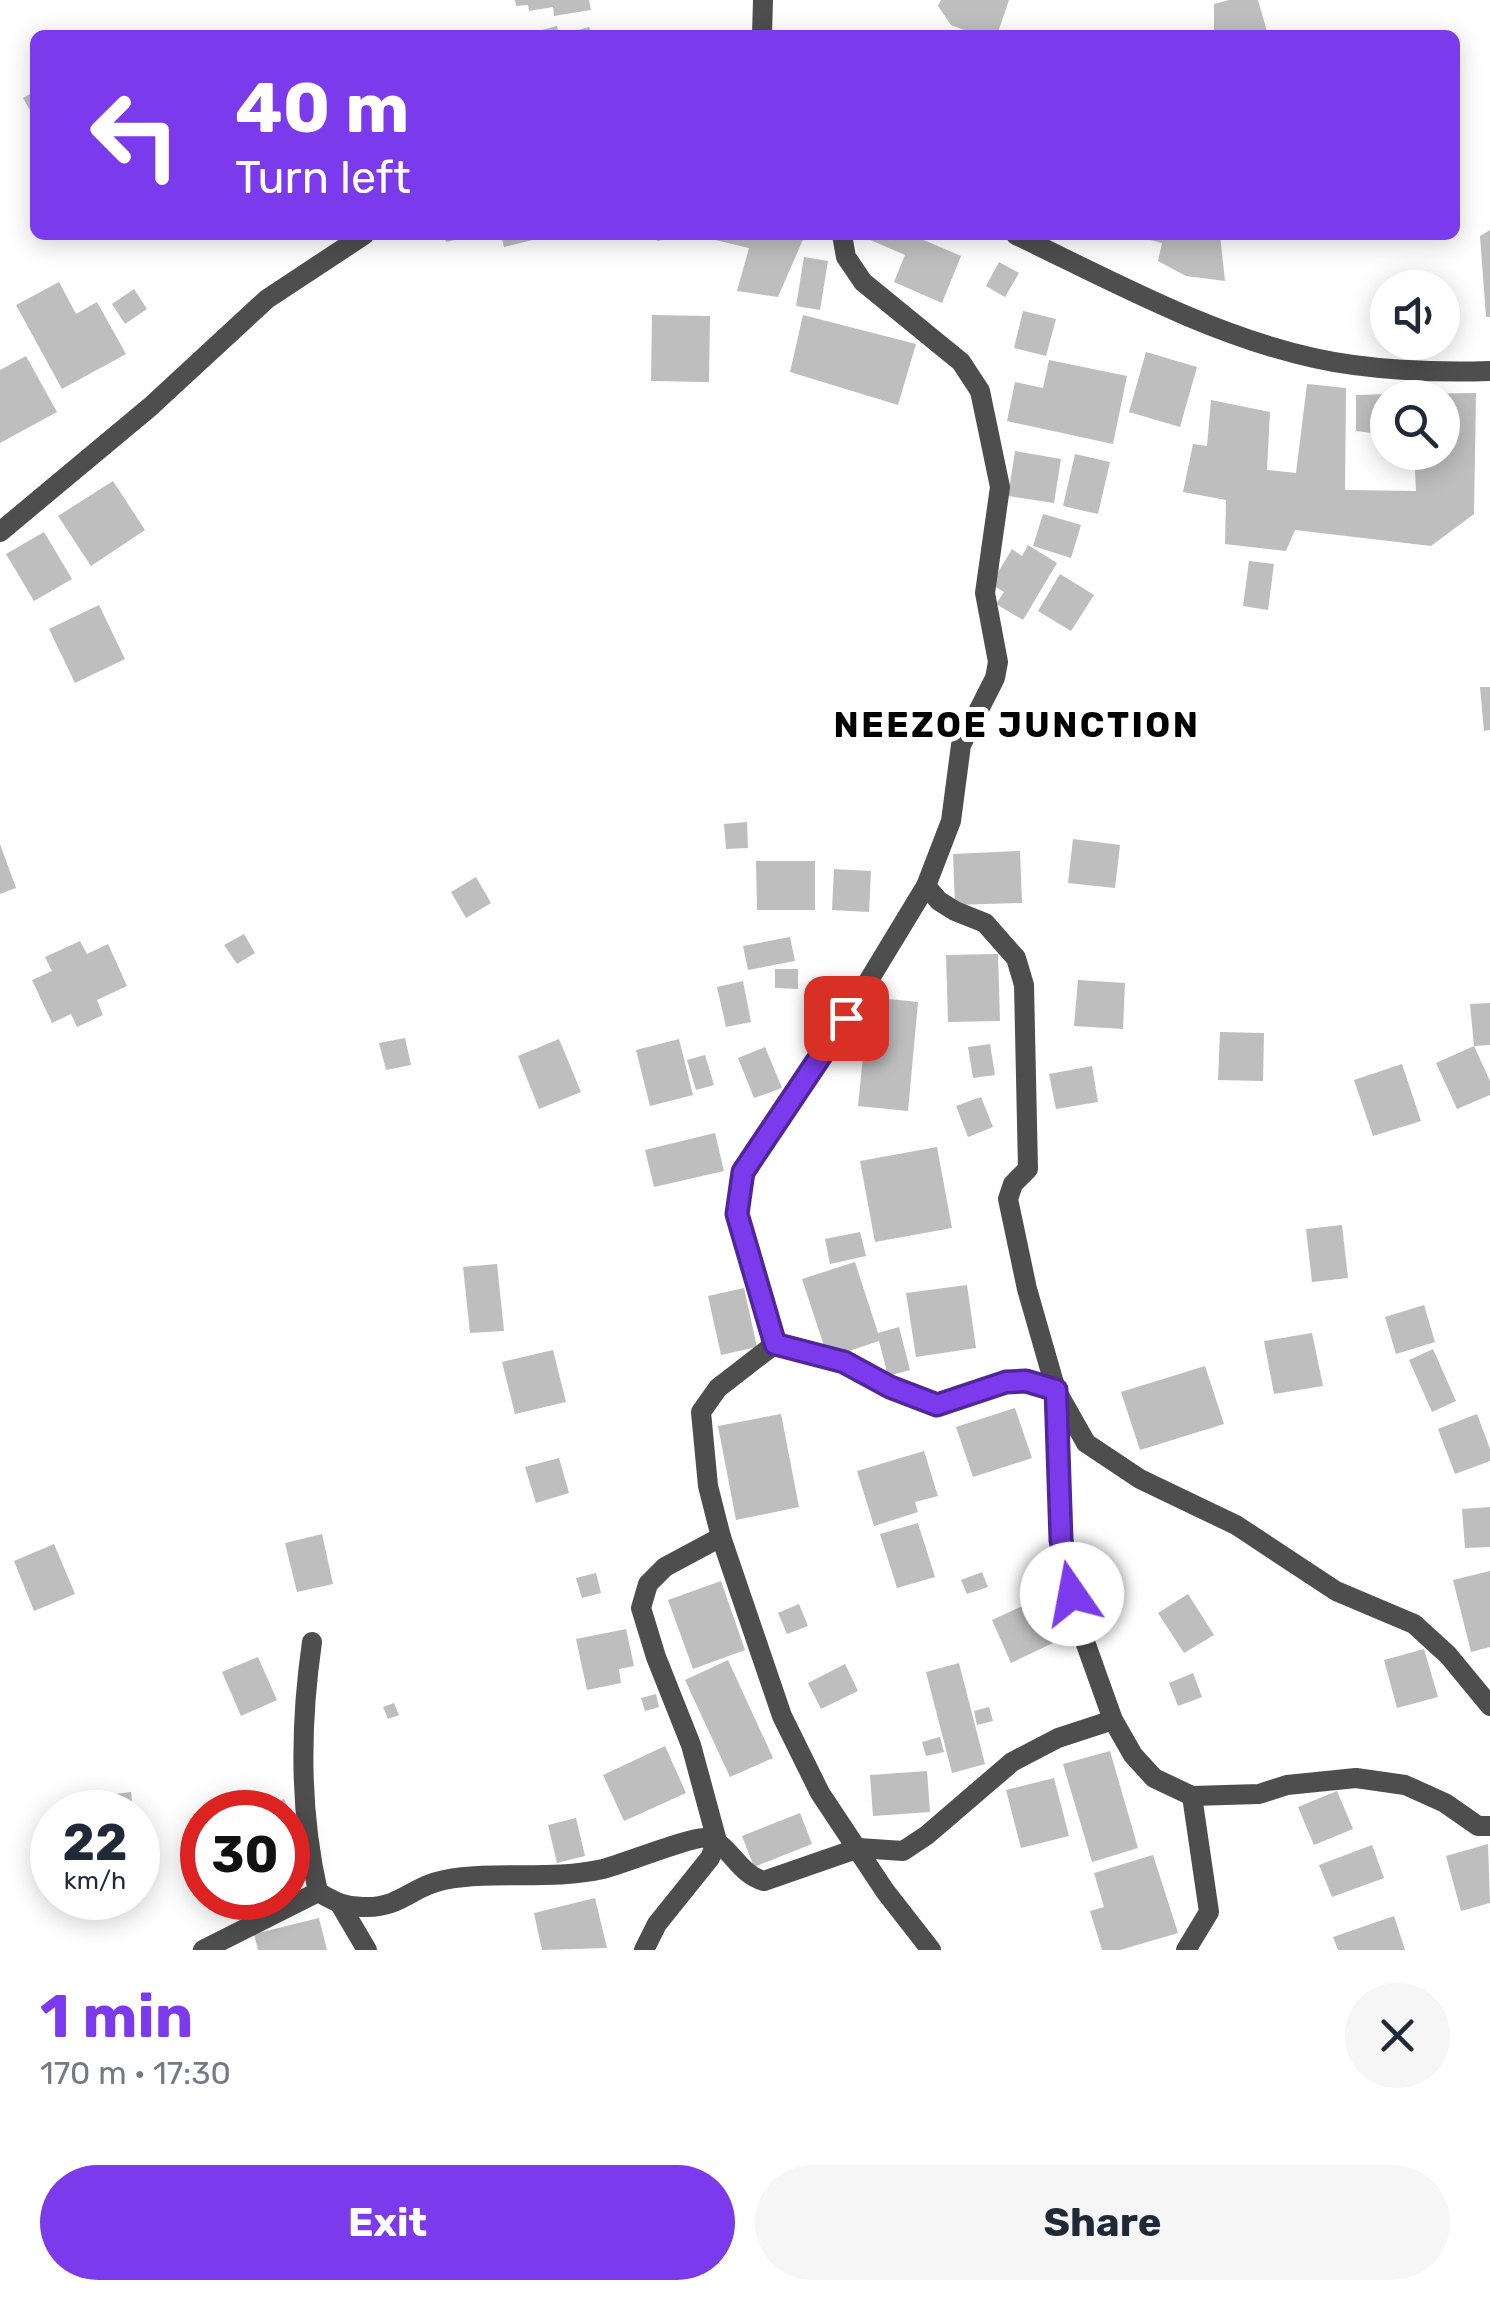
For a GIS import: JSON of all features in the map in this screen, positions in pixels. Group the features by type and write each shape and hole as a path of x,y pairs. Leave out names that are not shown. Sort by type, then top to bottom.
{"street":[{"path":"762,30 763,0"},
{"path":"0,532 150,408 267,299 356,240"},
{"path":"775,1344 737,1214 743,1172 846,1018 926,886 950,821 961,745 995,678 998,662 985,593 999,507 998,470 975,380 961,362 863,282 846,257 843,240"},
{"path":"1027,240 1152,299 1286,351 1355,364 1490,371"},
{"path":"926,886 939,901 985,923 1016,958 1024,985 1028,1169 1014,1184 1008,1200 1027,1289 1056,1390 1086,1443 1140,1479 1236,1526 1336,1591 1414,1624 1448,1655 1490,1706"},
{"path":"775,1344 844,1362 890,1387 937,1405 1006,1382 1026,1381 1056,1390"},
{"path":"775,1344 718,1388 701,1412 708,1486 721,1537 782,1716 820,1793 885,1891 932,1950"},
{"path":"1056,1390 1061,1540 1078,1622 1112,1720 1154,1778 1192,1796 1258,1794 1288,1785 1356,1778 1406,1784 1445,1803 1478,1826 1490,1826"},
{"path":"721,1537 665,1568 648,1584 641,1608 691,1745 716,1840 750,1878 764,1881 859,1848 903,1852 1012,1762 1058,1738 1112,1720"},
{"path":"312,1642 302,1706 307,1842 318,1892 341,1906 367,1950"},
{"path":"1186,1950 1208,1912 1192,1796"},
{"path":"341,1906 396,1904 417,1888 459,1878 562,1877 639,1859 700,1837 716,1840"},
{"path":"644,1950 657,1924 710,1858 716,1840"},
{"path":"203,1950 318,1892"}],"building":[{"path":"515,0 589,0 591,10 554,16 553,7 529,11 528,5 516,6"},
{"path":"941,0 1009,0 999,30 964,30 951,25 938,6"},
{"path":"1258,0 1267,30 1214,30 1214,4"},
{"path":"1490,230 1490,317 1486,317 1480,236"},
{"path":"502,240 533,240 504,247"},
{"path":"715,240 803,240 778,297 737,291 749,248"},
{"path":"870,240 924,240 961,256 942,303 894,282 905,255"},
{"path":"1150,240 1221,240 1225,281 1186,276 1158,261 1162,243"},
{"path":"804,257 828,261 820,310 796,306"},
{"path":"999,262 1019,273 1005,297 986,286"},
{"path":"59,282 76,314 97,302 126,354 62,389 16,305"},
{"path":"134,289 147,309 125,324 112,304"},
{"path":"1023,311 1056,319 1046,356 1014,348"},
{"path":"652,315 710,316 709,382 651,381"},
{"path":"803,315 916,344 898,405 790,372"},
{"path":"1146,352 1197,367 1180,427 1129,412"},
{"path":"26,356 57,412 0,443 0,370"},
{"path":"1049,360 1127,376 1113,444 1007,421 1015,382 1043,388"},
{"path":"1307,384 1346,388 1345,490 1416,491 1415,470 1460,470 1460,393 1476,393 1474,514 1431,546 1295,530 1286,551 1225,544 1226,500 1183,492 1193,444 1207,446 1211,400 1270,412 1267,470 1296,473"},
{"path":"1356,395 1370,395 1370,433 1356,431"},
{"path":"1015,451 1061,459 1054,503 1008,496"},
{"path":"1075,454 1110,462 1098,514 1063,506"},
{"path":"113,481 145,530 91,566 58,516"},
{"path":"1043,514 1081,525 1071,558 1033,546"},
{"path":"44,532 72,579 34,601 6,554"},
{"path":"1028,545 1057,563 1023,620 996,604 1004,592 991,584 1012,549 1022,556"},
{"path":"1249,561 1274,564 1268,610 1243,606"},
{"path":"1060,574 1094,595 1071,631 1038,611"},
{"path":"99,605 125,659 75,683 49,629"},
{"path":"1480,687 1490,687 1490,730 1484,731"},
{"path":"747,822 748,848 726,849 724,824"},
{"path":"1073,839 1120,845 1115,888 1068,883"},
{"path":"0,844 16,888 0,894"},
{"path":"1020,851 1022,903 955,905 953,854"},
{"path":"756,861 815,861 815,910 757,910"},
{"path":"834,869 871,871 869,912 832,910"},
{"path":"476,877 491,903 466,918 451,892"},
{"path":"244,934 255,953 237,964 224,945"},
{"path":"790,937 795,961 748,970 743,946"},
{"path":"80,941 87,954 108,944 127,986 97,1000 103,1015 77,1027 71,1014 52,1023 32,980 52,971 45,957"},
{"path":"998,954 1000,1021 948,1022 946,955"},
{"path":"775,969 798,969 798,989 775,988"},
{"path":"1078,980 1125,983 1123,1029 1074,1026"},
{"path":"743,981 751,1022 726,1027 717,987"},
{"path":"869,997 918,1002 908,1111 858,1106"},
{"path":"1490,1003 1490,1045 1474,1046 1470,1004"},
{"path":"1220,1032 1264,1033 1263,1081 1218,1080"},
{"path":"405,1038 411,1065 386,1070 379,1043"},
{"path":"559,1039 581,1092 539,1109 518,1056"},
{"path":"679,1039 693,1095 650,1106 636,1050"},
{"path":"990,1044 995,1075 973,1078 968,1047"},
{"path":"1474,1046 1490,1081 1490,1095 1457,1109 1436,1063"},
{"path":"765,1047 782,1088 754,1098 738,1058"},
{"path":"705,1055 714,1085 696,1090 687,1060"},
{"path":"1402,1064 1421,1121 1373,1136 1354,1080"},
{"path":"1092,1066 1098,1102 1056,1109 1049,1074"},
{"path":"981,1097 993,1127 968,1137 956,1106"},
{"path":"715,1133 724,1171 654,1187 645,1150"},
{"path":"937,1147 952,1228 875,1242 860,1161"},
{"path":"1342,1225 1348,1278 1312,1282 1306,1229"},
{"path":"860,1232 866,1256 830,1264 825,1239"},
{"path":"855,1262 878,1333 899,1327 910,1370 888,1376 879,1341 828,1358 802,1279"},
{"path":"497,1264 504,1331 470,1333 463,1267"},
{"path":"967,1285 976,1348 916,1357 906,1293"},
{"path":"744,1288 757,1347 721,1355 708,1296"},
{"path":"1424,1305 1435,1342 1396,1354 1385,1317"},
{"path":"1312,1333 1323,1386 1274,1394 1264,1341"},
{"path":"1433,1349 1456,1401 1432,1412 1409,1360"},
{"path":"553,1350 566,1402 515,1414 502,1362"},
{"path":"1205,1366 1224,1424 1140,1450 1121,1392"},
{"path":"1015,1408 1032,1458 973,1477 956,1427"},
{"path":"781,1414 799,1507 736,1520 718,1426"},
{"path":"1477,1414 1490,1449 1490,1461 1455,1474 1438,1429"},
{"path":"924,1451 938,1496 915,1502 918,1512 874,1526 857,1471"},
{"path":"559,1458 569,1493 536,1503 525,1467"},
{"path":"1490,1507 1490,1547 1465,1548 1462,1509"},
{"path":"918,1523 935,1577 897,1588 880,1534"},
{"path":"322,1534 333,1584 297,1592 285,1543"},
{"path":"54,1544 75,1594 34,1611 14,1561"},
{"path":"1490,1571 1490,1647 1471,1652 1453,1580"},
{"path":"982,1572 988,1587 967,1594 961,1580"},
{"path":"596,1573 601,1593 582,1598 576,1578"},
{"path":"721,1581 745,1650 693,1669 668,1600"},
{"path":"1188,1594 1214,1635 1184,1653 1158,1613"},
{"path":"1033,1601 1053,1643 1011,1663 992,1620"},
{"path":"799,1604 808,1626 787,1634 778,1613"},
{"path":"626,1629 634,1666 619,1669 621,1683 587,1690 576,1639"},
{"path":"1424,1649 1438,1697 1397,1708 1384,1660"},
{"path":"258,1657 277,1700 241,1716 222,1672"},
{"path":"728,1660 773,1758 730,1777 685,1680"},
{"path":"959,1663 985,1764 952,1773 926,1672"},
{"path":"845,1664 858,1691 821,1709 808,1683"},
{"path":"1193,1673 1202,1697 1178,1706 1169,1683"},
{"path":"656,1694 659,1707 645,1711 641,1698"},
{"path":"394,1703 399,1715 388,1719 383,1707"},
{"path":"989,1707 993,1721 977,1725 974,1711"},
{"path":"940,1737 944,1752 926,1756 922,1742"},
{"path":"665,1746 686,1793 624,1821 603,1775"},
{"path":"1110,1751 1138,1848 1092,1862 1063,1764"},
{"path":"927,1771 930,1812 873,1816 870,1775"},
{"path":"1054,1778 1069,1836 1021,1848 1006,1790"},
{"path":"1337,1791 1353,1829 1314,1845 1298,1807"},
{"path":"800,1813 812,1844 754,1867 742,1836"},
{"path":"576,1818 585,1856 557,1863 548,1825"},
{"path":"1488,1844 1490,1903 1461,1911 1446,1856"},
{"path":"1372,1845 1384,1878 1332,1897 1319,1865"},
{"path":"1153,1855 1178,1933 1120,1950 1102,1950 1090,1911 1104,1907 1094,1873"},
{"path":"595,1898 607,1948 542,1950 534,1913"},
{"path":"1394,1916 1405,1950 1338,1950 1333,1937"},
{"path":"319,1918 327,1950 258,1950 254,1934"}],"district":[{"name":"NEEZOE JUNCTION","path":"1017,725"}],"route":[{"path":"846,1018 743,1172 737,1214 775,1344 844,1362 890,1387 937,1405 1006,1382 1026,1381 1056,1390 1061,1540 1072,1594"}]}
